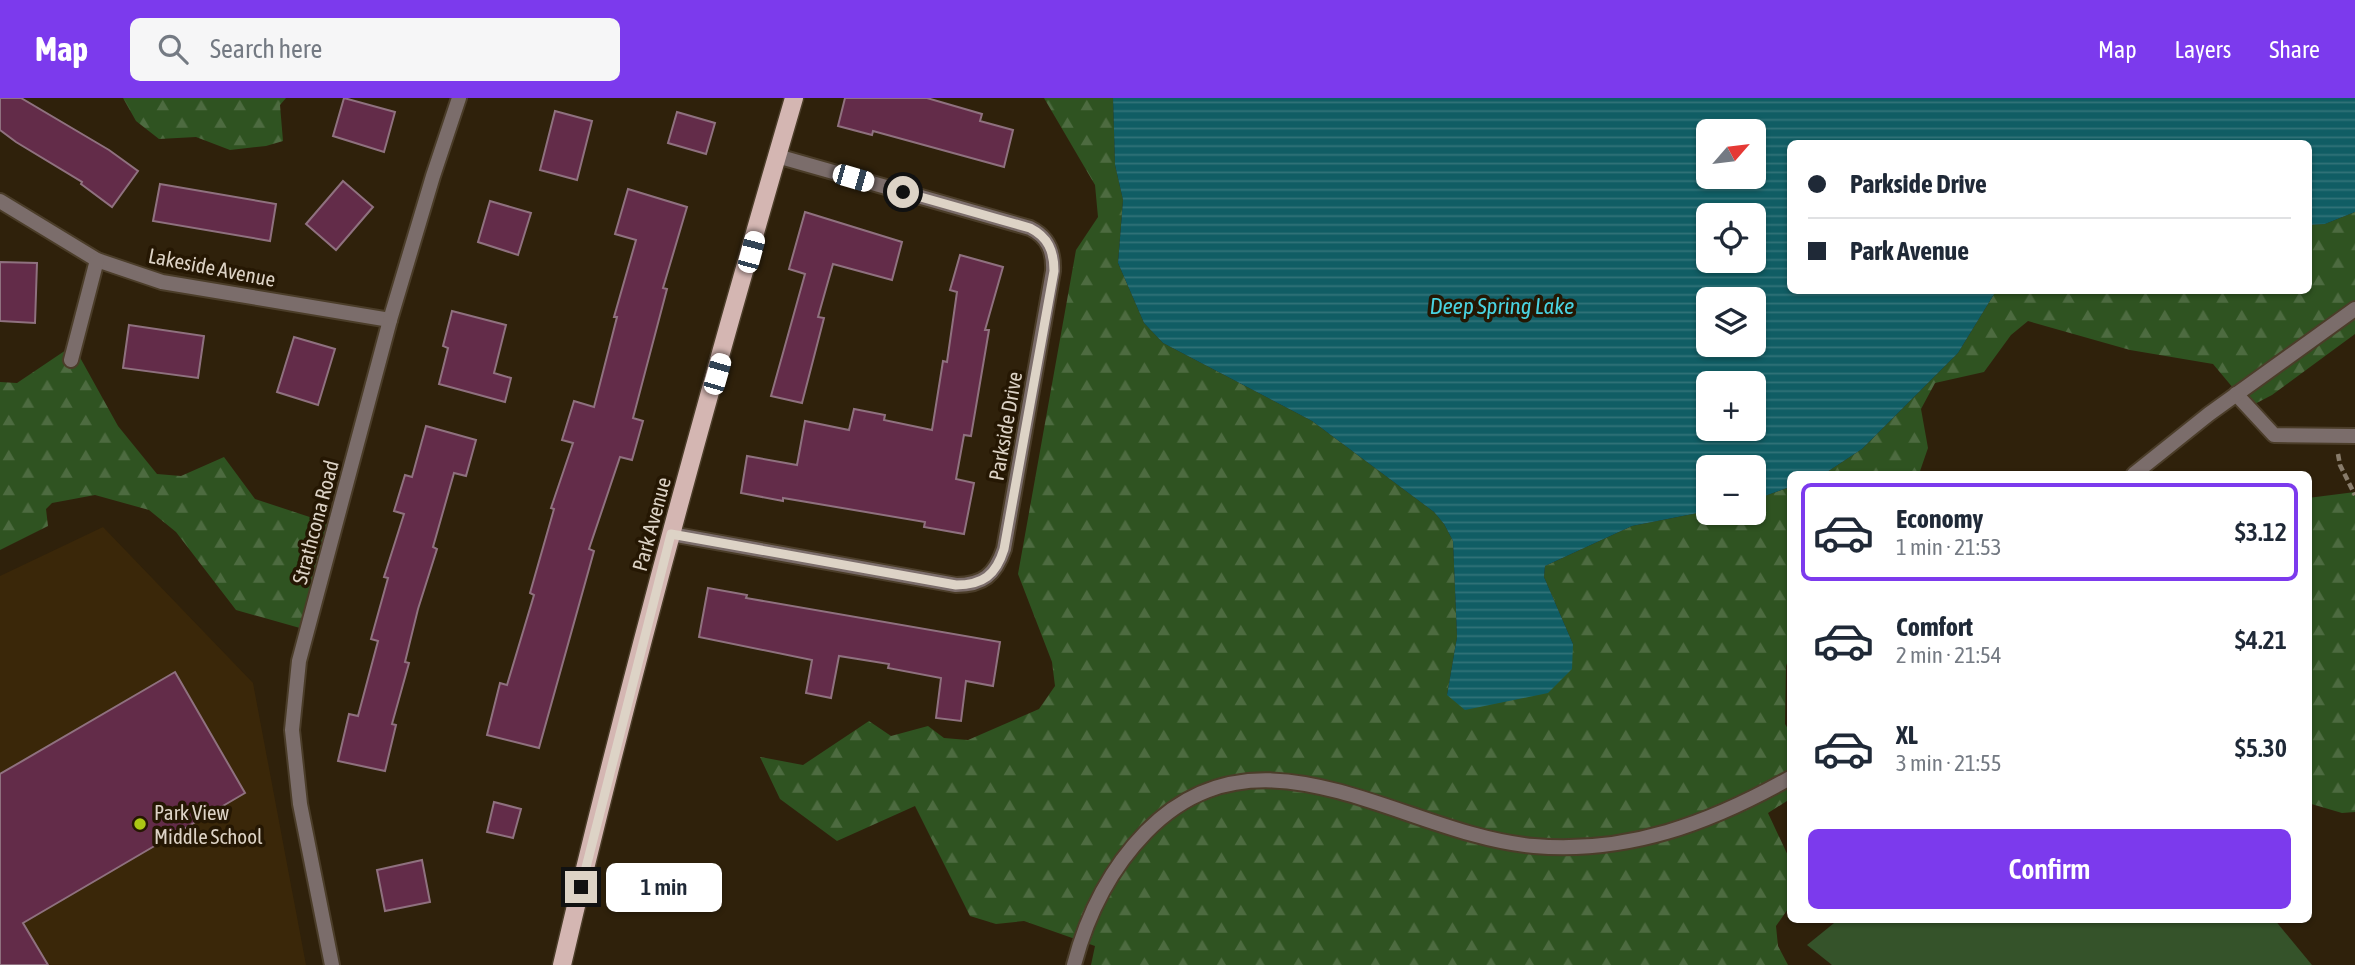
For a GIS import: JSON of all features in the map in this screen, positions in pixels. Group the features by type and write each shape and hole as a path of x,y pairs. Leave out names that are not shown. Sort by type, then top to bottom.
{"main road":[{"name":"Park Avenue","path":"562,965 599,808 671,534 794,98"}],"street":[{"name":"Strathcona Road","path":"332,965 300,804 292,730 299,661 390,320 459,98"},
{"name":"Parkside Drive","path":"671,534 956,585 982,582 993,574 1004,549 1054,271 1054,257 1048,243 1040,233 1030,228 777,156"},
{"name":"Lakeside Avenue","path":"0,201 97,260 162,282 390,320"},
{"path":"71,360 97,260"},
{"path":"2138,471 2236,394 2355,309"},
{"path":"2236,394 2274,435 2355,436"},
{"path":"1074,965 1097,902 1109,879 1137,841 1173,808 1192,797 1229,783 1270,779 1306,783 1337,790 1465,834 1501,842 1569,848 1672,832 1732,809 1787,780"}],"path":[{"path":"2335,436 2340,466 2355,495"}],"shaded area":[{"name":"Park View Middle School","path":"103,527 253,683 306,965 0,965 0,576"}],"green space":[{"path":"123,98 286,98 280,105 283,141 230,150 196,137 159,139 136,121"},
{"path":"1044,98 1113,98 1115,165 1123,200 1118,263 1144,323 1163,343 1312,421 1434,512 1444,524 1453,541 1457,637 1447,695 1573,644 1544,577 1545,566 1632,526 1696,513 1696,525 1766,525 1766,496 1787,488 1787,801 1768,813 1787,854 1787,910 1776,926 1778,946 1788,965 1091,965 1095,946 1024,921 996,924 970,916 915,806 837,841 780,799 760,757 803,765 869,721 891,736 928,726 944,738 968,740 1039,709 1055,686 1052,662 1018,574 1076,250 1098,217 1095,185"},
{"path":"2355,212 2355,334 2272,395 2249,407 2213,364 2130,350 2028,321 2011,335 1984,372 1935,383 1921,409 1928,448 1920,471 1829,471 1862,449 1958,353 1994,294 2312,294 2312,225 2325,224"},
{"path":"72,343 118,426 157,474 181,476 224,457 255,499 337,526 307,630 236,610 176,532 149,510 95,495 52,503 46,509 48,526 0,550 0,382 17,383 66,350"},
{"path":"2355,492 2355,812 2342,813 2312,804 2312,497"},
{"path":"1834,923 2277,923 2312,965 1832,965 1807,945"}],"water":[{"name":"Deep Spring Lake","path":"1113,98 2355,98 2355,212 2325,224 2312,225 2312,140 1787,140 1787,294 1994,294 1958,353 1862,449 1829,471 1787,471 1787,488 1766,496 1766,455 1696,455 1696,513 1632,526 1545,566 1544,577 1573,644 1572,669 1548,693 1465,710 1447,695 1457,637 1453,541 1444,524 1434,512 1312,421 1163,343 1144,323 1118,263 1123,200 1115,165"}],"building":[{"path":"0,98 21,98 109,150 138,171 112,207 81,184 82,182 0,130"},
{"path":"344,98 395,112 384,152 333,136"},
{"path":"845,98 927,98 982,114 980,121 1013,130 1004,167 873,131 872,135 838,126"},
{"path":"555,111 592,121 577,180 540,170"},
{"path":"677,112 715,123 706,154 668,143"},
{"path":"343,181 373,207 336,250 306,224"},
{"path":"160,184 276,204 270,241 153,221"},
{"path":"628,189 687,207 663,288 667,289 633,418 643,421 632,460 620,457 589,549 594,551 539,748 487,735 500,683 507,685 534,595 530,593 554,509 551,508 573,443 562,440 574,401 594,407 617,317 614,317 636,240 615,234"},
{"path":"490,201 531,213 518,255 478,242"},
{"path":"805,212 902,242 892,280 833,264 818,317 824,318 802,403 771,396 805,274 789,269"},
{"path":"960,255 1003,267 985,330 989,330 971,436 964,435 956,479 974,483 964,534 924,527 925,522 741,493 747,456 797,465 805,421 849,430 854,409 885,415 884,420 932,430 943,361 947,362 957,292 950,290"},
{"path":"0,262 37,263 35,323 0,321"},
{"path":"452,311 506,325 494,373 511,378 505,402 439,384 448,348 443,346"},
{"path":"129,325 204,336 198,378 123,368"},
{"path":"294,337 335,349 318,405 277,392"},
{"path":"426,426 476,440 466,476 454,473 433,547 437,549 405,662 409,663 392,724 396,725 385,771 338,761 349,714 358,716 378,641 371,639 388,578 384,577 404,514 394,511 405,475 412,477"},
{"path":"708,588 747,595 746,598 1000,642 993,686 966,681 961,721 936,718 941,678 888,668 889,664 839,656 831,698 806,693 812,660 699,637"},
{"path":"175,672 245,793 23,923 48,965 0,965 0,774"},
{"path":"494,802 521,809 513,838 487,832"},
{"path":"422,860 430,902 385,911 377,870"}],"place":[{"name":"Park View Middle School","path":"140,824"}],"route":[{"path":"581,887 671,534 956,585 982,582 993,574 1000,562 1054,271 1054,257 1040,233 1030,228 903,192"}]}
